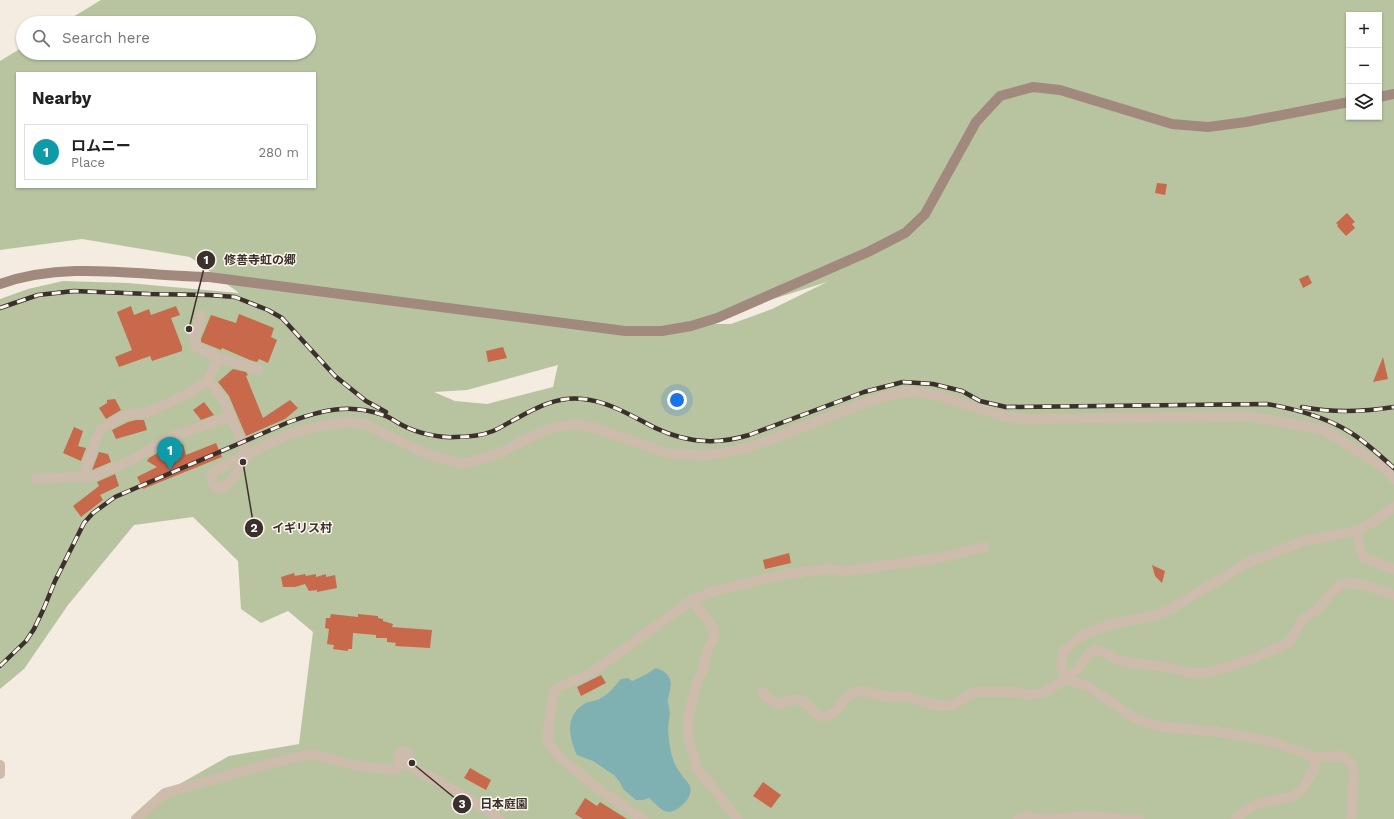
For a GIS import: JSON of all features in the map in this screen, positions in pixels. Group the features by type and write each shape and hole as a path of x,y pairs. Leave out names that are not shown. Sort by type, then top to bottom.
{"street":[{"path":"0,284 45,274 100,271 179,277 209,277 625,331 662,331 691,326 717,318 868,252 905,233 925,214 976,122 1000,96 1033,87 1060,90 1172,124 1208,127 1246,122 1346,103"},
{"path":"1382,96 1394,94"},
{"path":"201,315 194,339 196,347 219,358 258,369"},
{"path":"83,477 94,442 101,429 111,422 128,414 146,412 188,394 208,380 219,358"},
{"path":"208,380 223,399 247,454 287,435 316,427 346,422 365,424 425,453 458,463 471,462 504,451 552,428 575,424 595,428 670,454 706,455 725,453 759,444 867,402 890,395 912,392 940,396 1004,416 1024,419 1248,416 1304,426 1325,430 1384,468 1394,479"},
{"path":"36,479 95,476 113,469 173,436 231,416"},
{"path":"1351,819 1354,774 1350,761 1341,756 1315,757 1270,741 1220,732 1162,727 1134,718 1089,687 1066,679 1061,666 1063,652 1082,635 1112,624 1156,615 1172,608 1240,566 1257,558 1303,541 1356,530 1372,523 1394,507"},
{"path":"1356,530 1361,552 1364,558 1394,569"},
{"path":"643,819 600,790 560,758 547,741 553,693 559,687 591,673 692,600 717,590 786,574 829,569 845,571 939,558 986,547"},
{"path":"762,692 774,703 782,704 790,700 800,700 806,704 812,712 821,716 829,715 838,710 842,701 849,694 859,691 891,698 906,697 946,706 954,704 972,693 977,692 1015,692 1029,695 1043,693 1066,679 1078,669 1088,654 1096,649 1115,659 1167,667 1191,673 1205,673 1251,659 1286,644 1292,639 1302,620 1318,608 1340,585 1348,583 1364,584 1394,595"},
{"path":"692,600 710,623 714,631 713,640 708,649 692,701 688,719 689,741 695,759 696,768 720,795 736,819"},
{"path":"136,819 165,793 283,760 312,754 356,766 395,770 407,765 461,794 500,819"},
{"path":"1236,819 1248,808 1260,803 1292,797 1301,791 1314,770 1315,757"},
{"path":"0,765 0,774"},
{"path":"1018,819 1025,816 1042,819"},
{"path":"1048,819 1084,816 1126,819"},
{"path":"1134,819 1139,819"}],"green space":[{"path":"101,0 1394,0 1394,819 132,819 162,794 229,756 299,744 313,632 288,611 261,623 241,609 238,561 193,517 134,525 68,605 24,669 0,689 0,299 28,289 63,281 128,283 239,293 190,257 82,239 0,250 0,61 16,51 16,60 316,60 316,16 75,16","holes":["827,282 772,309 731,324 694,324","558,365 553,387 487,404 455,401 434,392 467,390"]}],"water":[{"path":"656,668 662,670 669,676 671,684 668,702 670,713 668,730 672,757 676,767 689,784 691,790 685,803 677,809 669,812 661,809 649,798 636,800 623,789 620,782 614,775 593,761 577,755 570,733 570,726 574,713 579,708 586,703 598,700 604,696 621,679 628,678 632,681"}],"building":[{"path":"1157,183 1167,184 1165,195 1155,193"},
{"path":"1347,213 1355,222 1352,224 1355,228 1346,236 1336,223"},
{"path":"1308,275 1312,283 1303,288 1299,279"},
{"path":"131,306 134,315 149,309 151,315 176,306 180,315 171,318 182,347 182,351 152,361 150,356 119,367 115,357 132,350 117,312"},
{"path":"239,314 274,328 271,337 277,340 268,363 259,359 257,362 250,360 222,348 221,350 201,342 211,315 236,323"},
{"path":"503,347 507,358 488,362 486,351"},
{"path":"1383,357 1388,379 1373,382"},
{"path":"233,369 246,372 248,375 246,376 263,418 290,400 298,408 285,419 246,436 229,396 218,382"},
{"path":"115,399 121,410 106,419 99,408 107,403 107,400"},
{"path":"204,402 214,415 201,420 193,410"},
{"path":"144,420 147,430 116,439 112,430 128,422"},
{"path":"74,427 83,431 78,446 86,448 81,461 63,453"},
{"path":"216,443 222,457 143,489 137,477 157,467 147,461 149,458 159,452 165,454 169,449 183,444 186,455"},
{"path":"99,452 108,454 111,462 92,470"},
{"path":"115,474 119,486 100,495 103,500 81,517 73,506 99,486 97,482"},
{"path":"789,553 791,563 765,569 763,560"},
{"path":"1152,565 1165,571 1162,583 1155,576"},
{"path":"294,573 295,576 316,574 316,577 326,574 326,577 335,575 337,588 317,592 317,590 309,591 305,584 295,587 283,587 281,577"},
{"path":"331,614 358,617 358,614 378,616 378,618 383,619 383,621 393,624 392,627 432,630 430,648 395,646 396,643 387,642 387,638 376,638 376,635 353,633 352,649 348,649 348,651 333,649 334,645 327,644 329,629 325,628 326,618 330,618"},
{"path":"601,675 606,683 581,696 577,687"},
{"path":"470,768 491,780 486,790 464,778"},
{"path":"763,782 781,795 771,808 753,796"},
{"path":"585,798 597,806 600,802 627,819 583,819 575,814"}],"railway":[{"path":"0,308 38,295 74,291 235,297 268,310 282,318 335,376 366,401 386,412"},
{"path":"0,666 26,641 34,629 55,581 84,523 93,513 115,497 289,422 324,411 347,409 371,411 386,416 421,433 442,437 465,437 493,431 537,408 554,401 564,399 583,399 613,407 655,428 681,437 694,440 721,441 749,435 864,392 903,382 933,384 962,391 980,401 1006,407 1267,404 1288,408 1329,421 1360,439 1394,468"},
{"path":"1302,407 1348,411 1394,407"}],"place":[{"name":"修善寺虹の郷","path":"189,329"},
{"name":"イギリス村","path":"243,462"},
{"name":"ロムニー","path":"170,470"},
{"name":"日本庭園","path":"412,763"}]}
